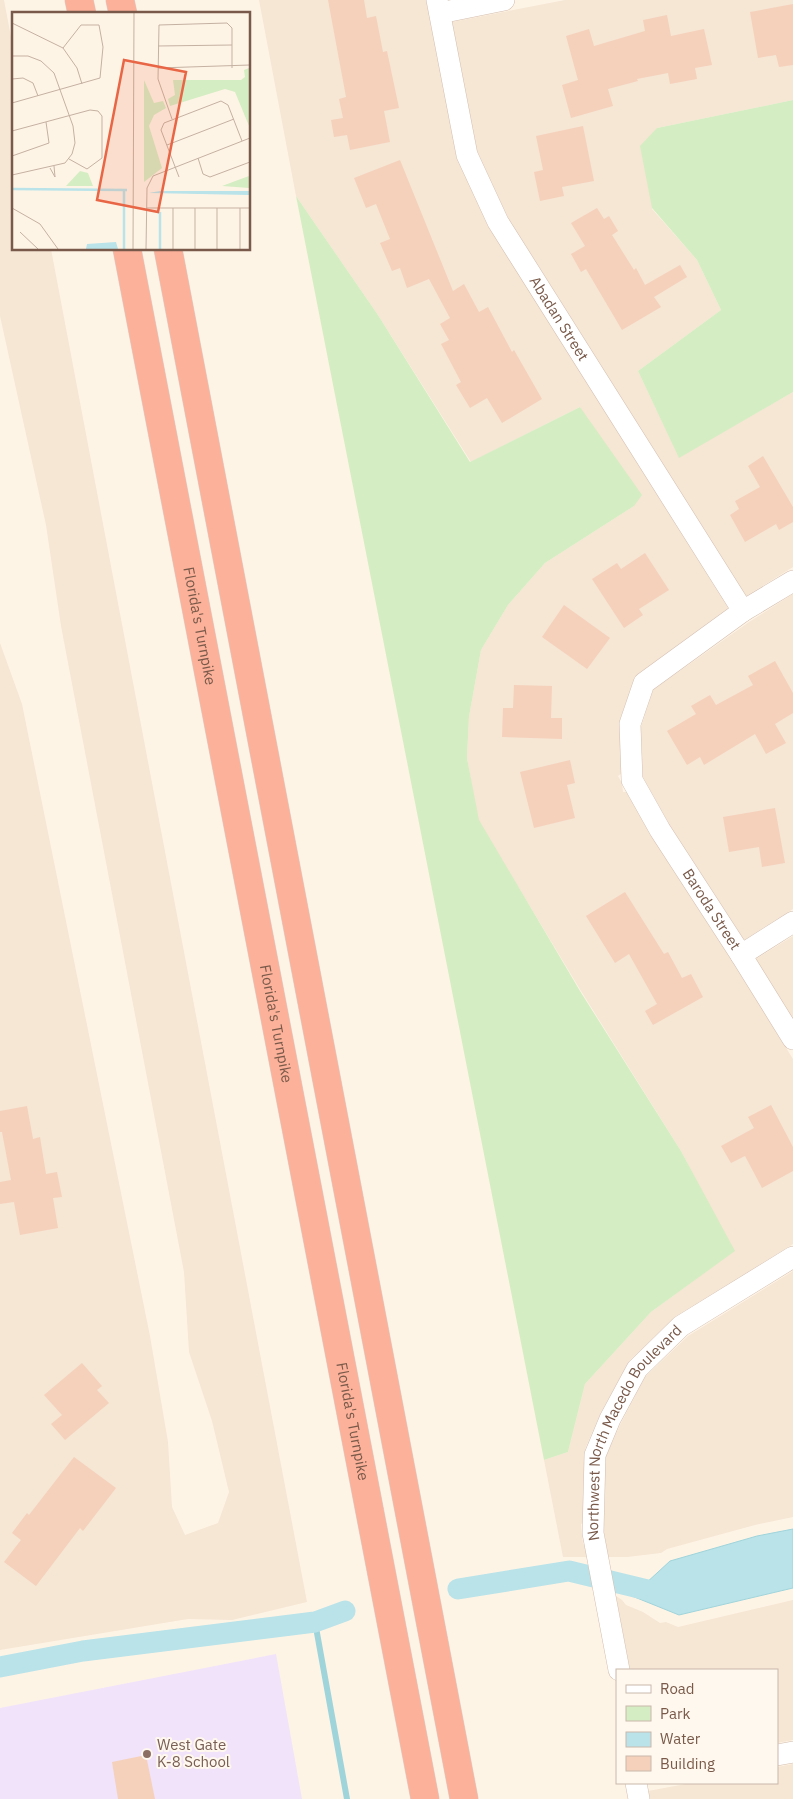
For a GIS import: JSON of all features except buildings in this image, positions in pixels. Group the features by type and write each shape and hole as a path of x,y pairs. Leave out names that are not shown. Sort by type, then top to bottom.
{"highway":[{"name":"Florida's Turnpike","path":"127,250 425,1799"},
{"path":"168,250 464,1799"}],"street":[{"path":"438,6 504,0"},
{"name":"Abadan Street","path":"438,6 467,155 498,222 743,612"},
{"path":"743,612 793,580"},
{"name":"Baroda Street","path":"743,612 644,683 630,724 632,780 660,830 793,1039"},
{"path":"741,955 793,922"},
{"name":"Northwest North Macedo Boulevard","path":"618,1660 593,1533 594,1455 610,1419 637,1369 681,1326 793,1257"},
{"path":"778,1755 793,1752"},
{"path":"636,1784 639,1799"}],"shaded area":[{"path":"0,0 4,0 12,42 12,250 51,250 307,1602 232,1620 188,1619 0,1650 0,643 22,704 150,1336 168,1442 172,1507 185,1535 218,1523 229,1492 212,1421 189,1352 184,1272 61,626 46,525 0,316"},
{"path":"259,0 427,0 458,160 490,228 728,608 639,673 635,678 620,720 622,773 618,776 622,783 623,792 627,792 793,1059 793,1244 676,1316 630,1360 601,1412 585,1449 583,1523 581,1524 583,1544 585,1544 587,1557 563,1557 544,1460 568,1452 585,1384 651,1312 734,1251 681,1151 581,991 478,820 467,758 469,717 481,650 508,605 545,563 634,506 580,407 471,462 378,315 296,196"},
{"path":"565,0 793,0 793,100 657,128 652,209 697,260 721,310 638,371 679,457 793,392 793,567 746,596 507,216 477,151 452,22"},
{"path":"793,594 793,909 744,940 669,824 643,777 641,727 653,690 749,622"},
{"path":"793,936 793,1019 756,959"},
{"path":"793,1271 793,1517 755,1525 667,1549 661,1553 608,1557 604,1533 605,1458 645,1377 688,1336"},
{"path":"616,1596 626,1605 643,1612 660,1623 666,1622 678,1627 793,1600 793,1740 778,1743 778,1669 630,1669"},
{"name":"West Gate K-8 School","path":"276,1654 302,1799 0,1799 0,1708"},
{"path":"793,1764 793,1799 650,1799 648,1791 686,1784 778,1784 778,1767"}],"green space":[{"path":"793,100 793,392 679,458 638,371 721,310 697,260 652,208 640,146 657,128"},
{"path":"296,196 378,315 470,462 580,407 642,495 634,506 545,563 508,605 481,650 469,717 467,758 479,820 580,991 681,1151 735,1251 651,1312 585,1384 568,1452 544,1460"}],"water":[{"path":"793,1529 793,1588 679,1615 632,1596 670,1561 757,1536"}],"waterway":[{"path":"458,1589 569,1571 668,1595"},
{"path":"0,1667 83,1651 315,1622 345,1611"},
{"path":"315,1622 347,1799"}],"place":[{"name":"West Gate K-8 School","path":"147,1754"}]}
